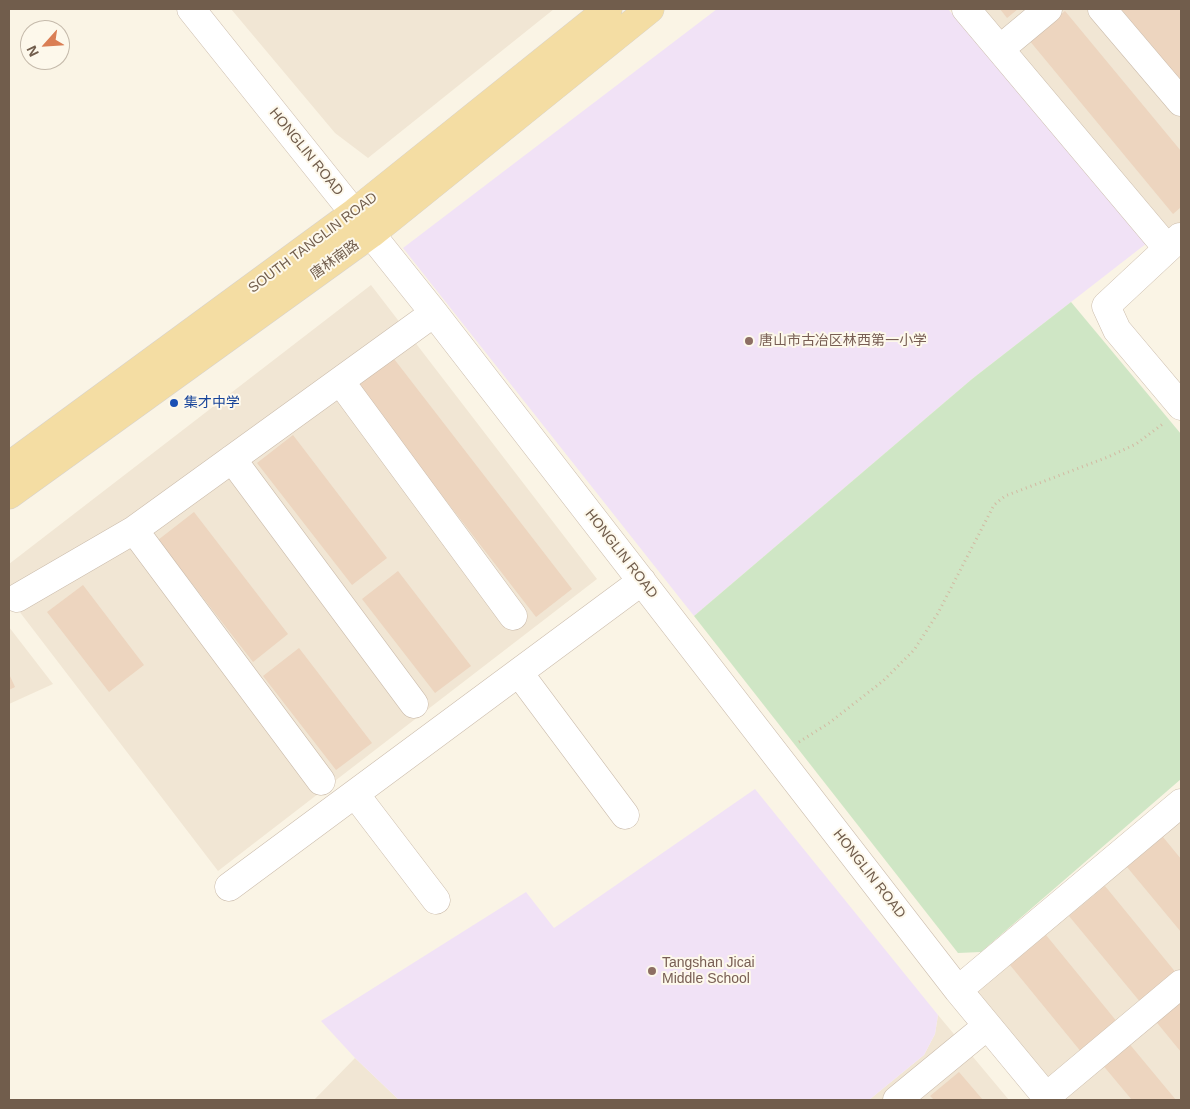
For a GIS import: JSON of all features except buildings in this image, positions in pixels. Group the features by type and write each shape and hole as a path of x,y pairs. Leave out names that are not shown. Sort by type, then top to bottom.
{"main road":[{"name":"SOUTH TANGLIN ROAD","path":"9,466 355,212 608,9"},
{"name":"唐林南路","path":"9,495 371,234 650,9"}],"street":[{"name":"HONGLIN ROAD","path":"191,9 355,212 958,990 1047,1099"},
{"path":"966,9 1000,50 1174,242 1106,306 1117,330 1174,414"},
{"path":"1000,50 1048,9"},
{"path":"1102,9 1181,102"},
{"path":"17,598 134,530 434,313"},
{"path":"340,381 513,616"},
{"path":"232,459 414,704"},
{"path":"134,530 321,781"},
{"path":"229,887 642,581"},
{"path":"519,673 625,816"},
{"path":"355,794 436,900"},
{"path":"958,990 1181,803"},
{"path":"1047,1099 1181,984"},
{"path":"897,1100 988,1026"}],"path":[{"path":"777,756 829,722 882,681 914,650 938,614 994,505 1005,496 1108,457 1136,444 1174,414"}],"shaded area":[{"path":"231,9 554,9 368,158 335,133"},
{"name":"唐山市古冶区林西第一小学","path":"717,9 948,9 1147,243 972,379 694,616 403,248"},
{"path":"973,9 1181,9 1181,229 1166,242"},
{"path":"371,285 597,579 218,871 9,598 9,564"},
{"path":"9,627 53,684 9,704"},
{"name":"Tangshan Jicai Middle School","path":"755,789 938,1015 935,1034 924,1055 869,1100 399,1100 355,1058 321,1021 526,892 554,928"},
{"path":"1181,809 1181,1100 1061,1100 967,986"},
{"path":"938,1015 1009,1100 869,1100 924,1055 935,1034"},
{"path":"355,1058 399,1100 314,1100"}],"green space":[{"path":"1071,302 1181,434 1181,779 981,952 958,953 694,616 972,379"}],"place":[{"name":"唐山市古冶区林西第一小学","path":"749,341"},
{"name":"集才中学","path":"174,403"},
{"name":"Tangshan Jicai Middle School","path":"652,971"}]}
